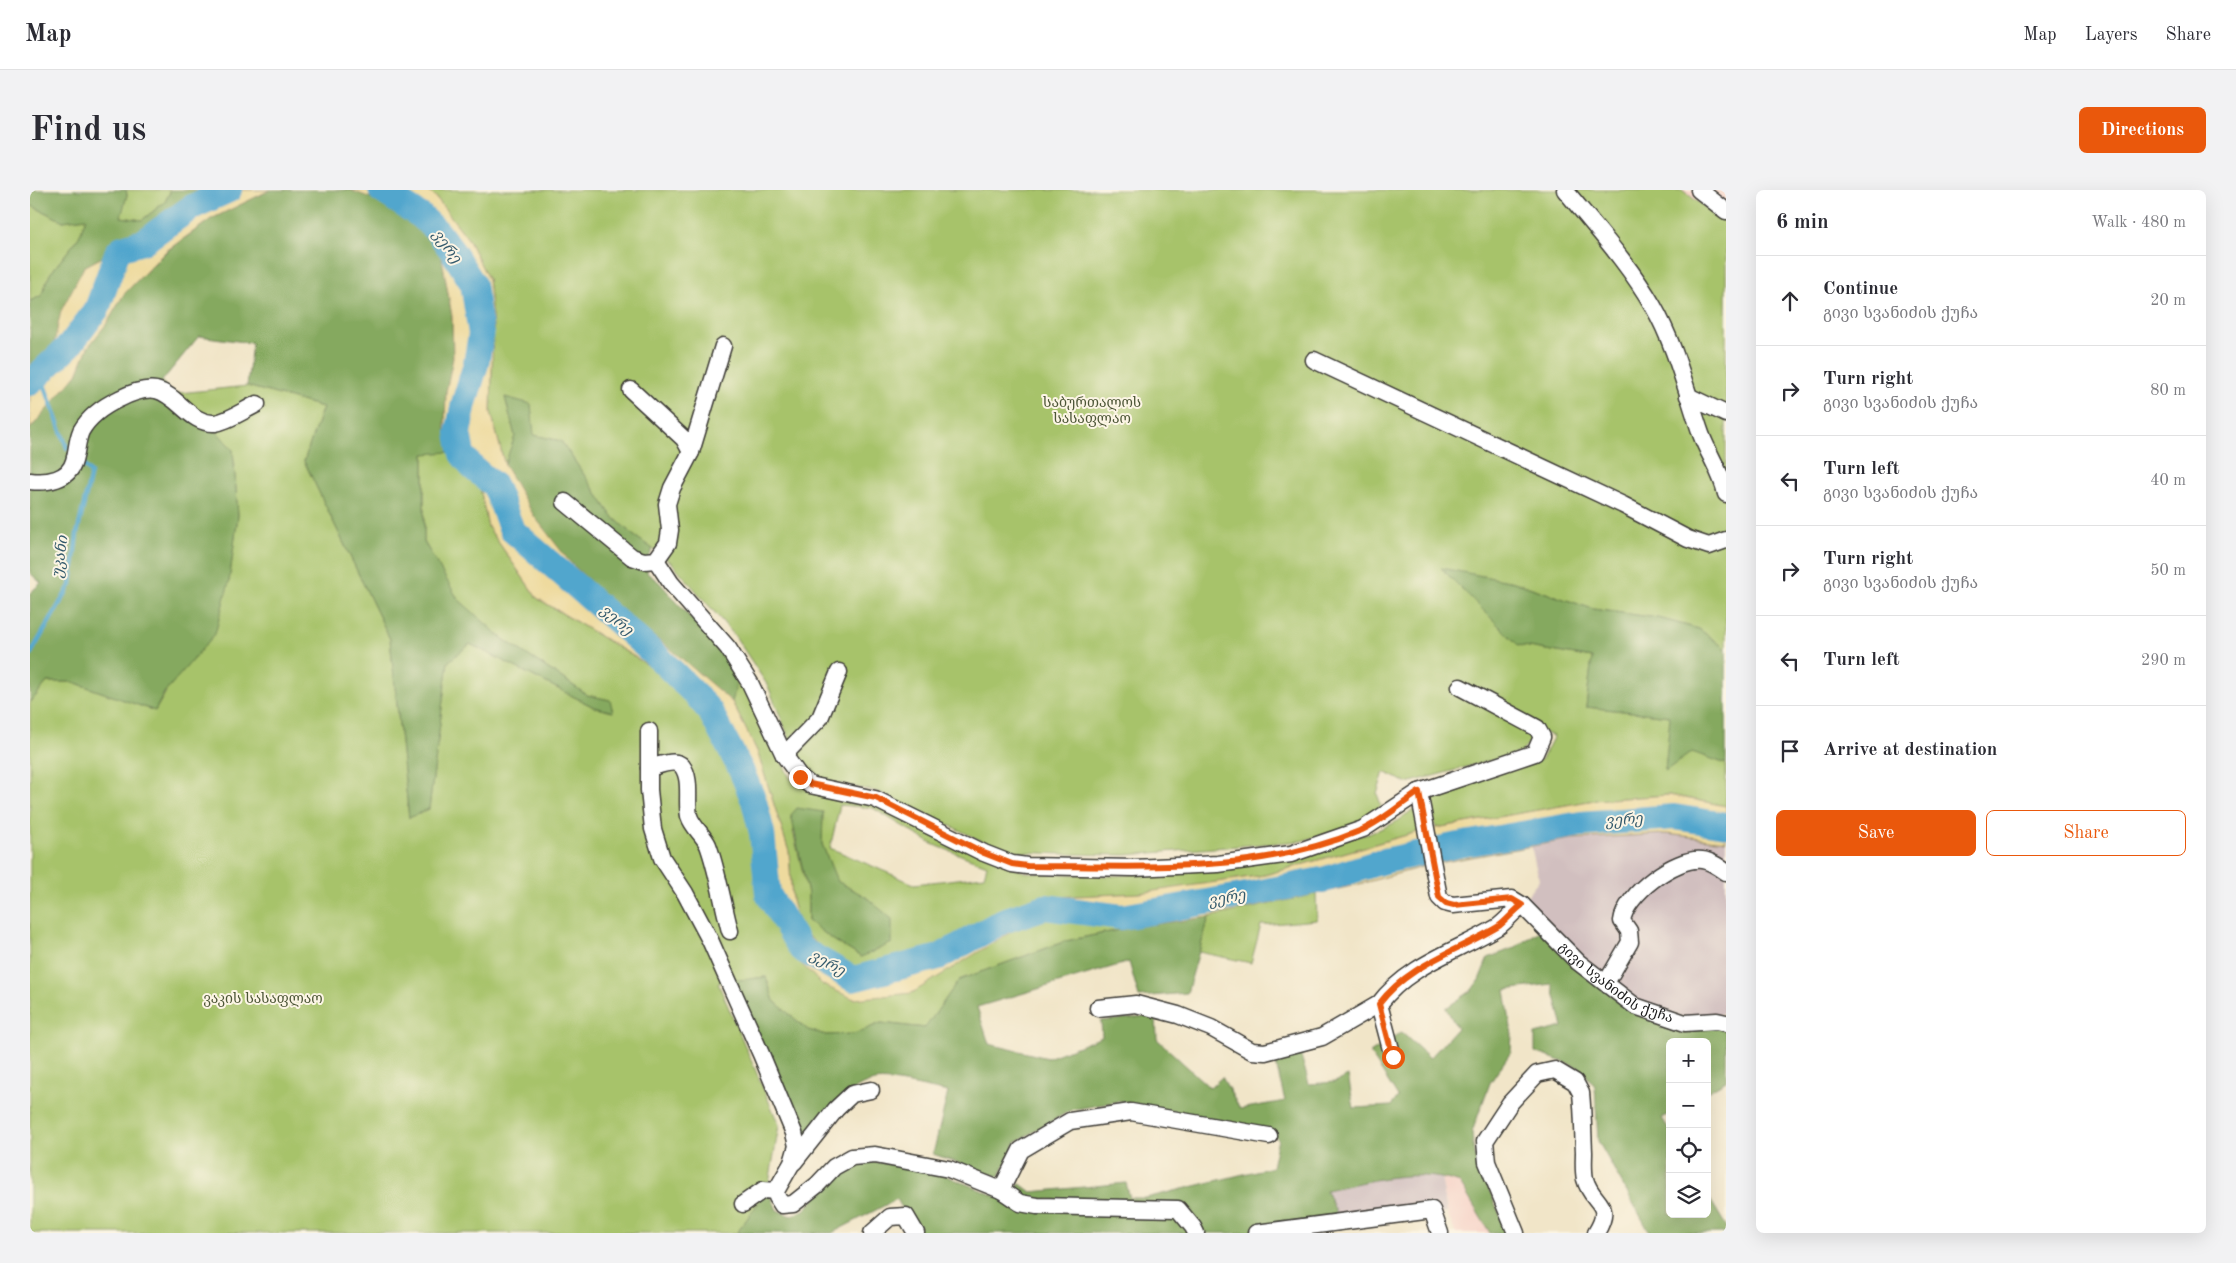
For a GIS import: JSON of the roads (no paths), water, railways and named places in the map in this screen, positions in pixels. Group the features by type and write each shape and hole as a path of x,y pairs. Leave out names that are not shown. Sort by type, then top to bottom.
{"street":[{"path":"1565,190 1624,263 1653,306 1678,360 1705,444 1725,486 1726,494"},
{"path":"1709,193 1726,211"},
{"path":"656,560 668,543 670,530 667,504 672,488 690,452 723,346"},
{"path":"1314,360 1623,505 1688,539 1709,546 1726,540"},
{"path":"30,481 39,482 62,478 70,471 80,433 87,422 116,400 130,394 156,390 173,399 199,420 213,423 221,422 257,404"},
{"path":"631,390 684,439 690,452"},
{"path":"1688,396 1726,414"},
{"path":"565,502 632,557 656,560"},
{"path":"656,560 672,583 728,648 750,683 784,755 800,777 810,784 876,798 984,853 1012,864 1027,866 1134,868 1218,864 1291,854 1363,829 1419,792 1535,753 1542,737 1537,728 1460,687"},
{"path":"784,755 820,718 839,672"},
{"path":"649,731 649,790 653,829 662,858 685,893 710,940 761,1054 794,1133 797,1146 792,1163"},
{"path":"649,768 670,763 678,764 686,775 689,815 694,826 707,843 730,931"},
{"path":"1098,1008 1136,1004 1178,1015 1211,1028 1252,1051 1266,1052 1322,1037 1379,1004 1390,990 1432,960 1500,925 1522,905 1512,899 1454,905 1446,903 1439,897 1419,792"},
{"path":"1606,983 1630,942 1629,931 1622,921 1623,913 1631,900 1656,877 1682,864 1701,860 1716,864 1726,872"},
{"name":"გივი სვანიძის ქუჩა","path":"1522,905 1578,962 1635,1006 1686,1023 1717,1021 1726,1023"},
{"path":"1379,1004 1393,1057"},
{"path":"1516,1233 1487,1162 1485,1141 1510,1102 1537,1074 1555,1070 1575,1082 1581,1093 1584,1176 1592,1196 1600,1202 1604,1212 1603,1221 1596,1233"},
{"path":"871,1090 852,1094 836,1108 792,1163 776,1191 777,1197 782,1204 793,1204 817,1185 834,1167 852,1157 875,1155 949,1169 1001,1190 1020,1203 1037,1206 1178,1209 1196,1233"},
{"path":"1001,1190 1021,1150 1070,1121 1131,1112 1269,1136"},
{"path":"743,1204 764,1190 776,1191"},
{"path":"1256,1233 1432,1210 1440,1233"},
{"path":"872,1233 890,1217 906,1216 916,1233"}],"waterway":[{"name":"ვერე","path":"30,383 70,345 97,309 117,253 122,248 143,242 192,207 229,190"},
{"name":"ვერე","path":"381,190 421,216 438,232 473,284 481,334 476,364 464,403 458,433 462,454 472,467 495,486 512,530 660,659 710,711 741,770 754,801 762,833 768,894 801,949 853,979 939,957 1003,921 1045,907 1122,917 1326,879 1380,862 1458,845 1581,824 1674,817 1726,825"},
{"name":"უკანი","path":"40,373 67,448"},
{"name":"უკანი","path":"30,655 71,584 77,534 91,473 78,459"}],"park label":[{"name":"საბურთალოს სასაფლაო","path":"1092,412"},
{"name":"ვაკის სასაფლაო","path":"263,999"}]}
